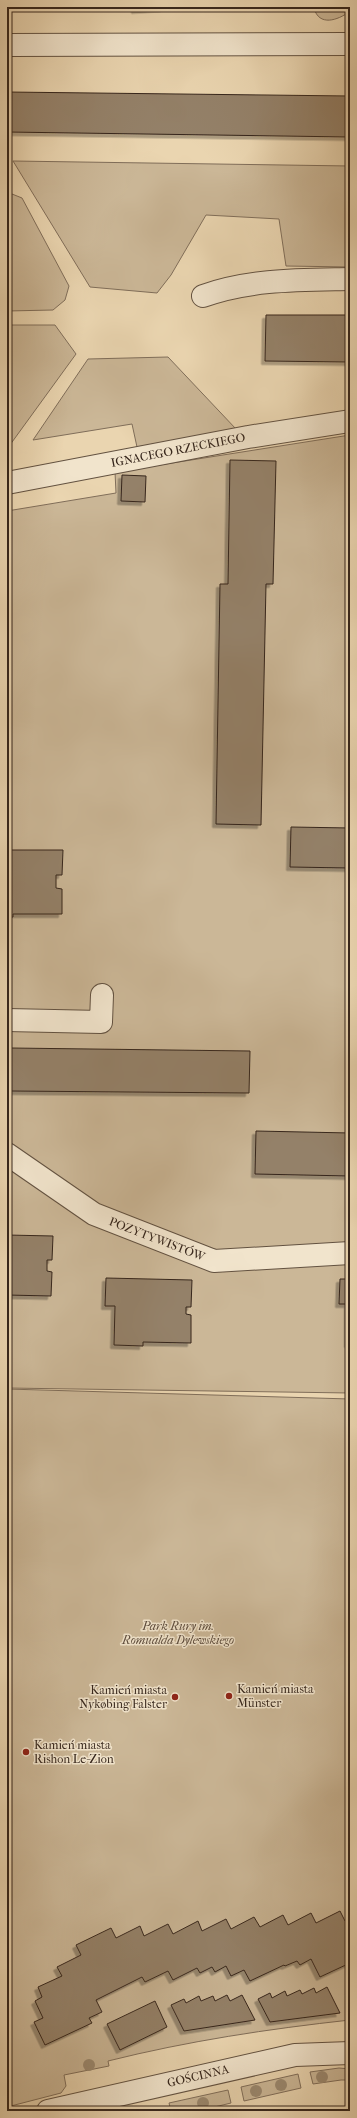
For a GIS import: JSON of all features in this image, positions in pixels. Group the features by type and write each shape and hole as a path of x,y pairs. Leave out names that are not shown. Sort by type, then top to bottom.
{"street":[{"path":"9,45 350,44"},
{"path":"203,296 224,288 291,280 350,279"},
{"name":"IGNACEGO RZECKIEGO","path":"7,483 248,437 350,421"},
{"path":"7,1020 101,1022 102,995"},
{"name":"POZYTYWISTÓW","path":"7,1154 94,1214 214,1261 350,1253"},
{"name":"GOŚCINNA","path":"48,2111 295,2055 350,2053"}],"green space":[{"path":"350,7 349,12 345,15 329,20 320,18 316,14 314,8"},
{"path":"13,161 350,166 350,267 286,266 279,219 206,215 171,275 157,293 90,287"},
{"path":"7,192 22,198 69,286 65,300 53,310 7,311"},
{"path":"7,325 55,325 76,354 7,449"},
{"path":"168,357 236,429 137,447 132,424 33,440 88,359"},
{"path":"350,435 350,1393 7,1388 7,511 116,493 115,472"},
{"name":"Park Rury im. Romualda Dylewskiego","path":"7,1389 350,1399 350,2020 228,2036 168,2047 108,2061 109,2066 64,2075 66,2086 61,2093 7,2107"},
{"path":"339,2068 350,2069 350,2080 313,2084 310,2072"},
{"path":"298,2074 301,2088 244,2101 241,2087"},
{"path":"228,2090 231,2103 198,2111 171,2111 169,2103"}],"building":[{"path":"135,7 164,7 164,8 135,10"},
{"path":"7,92 350,96 350,137 7,132"},
{"path":"266,315 350,315 350,362 265,361"},
{"path":"230,460 276,461 273,584 266,584 261,825 216,824 220,584 228,584"},
{"path":"122,475 146,476 145,502 121,501"},
{"path":"291,827 350,828 350,868 290,867"},
{"path":"7,850 63,850 62,875 56,875 56,888 62,889 62,914 13,914 13,917 7,917"},
{"path":"11,1048 250,1051 249,1093 11,1091"},
{"path":"256,1131 350,1133 350,1176 255,1174"},
{"path":"7,1235 53,1236 52,1260 47,1260 47,1271 52,1272 51,1296 7,1295"},
{"path":"106,1278 192,1280 191,1307 186,1307 186,1314 191,1315 191,1343 143,1342 143,1346 114,1345 115,1306 105,1306"},
{"path":"340,1279 350,1279 350,1344 348,1344 348,1304 339,1304"},
{"path":"340,1911 345,1921 350,1918 350,1963 320,1977 311,1959 300,1965 297,1961 285,1966 284,1965 250,1981 244,1970 231,1976 226,1966 215,1972 212,1967 200,1973 197,1968 173,1980 168,1971 145,1982 142,1977 96,2000 102,2012 89,2018 92,2023 45,2045 34,2022 43,2018 35,2001 42,1997 38,1987 62,1976 57,1967 81,1955 76,1945 111,1928 116,1938 140,1926 144,1936 168,1924 173,1934 198,1921 202,1931 226,1919 231,1929 254,1917 260,1927 283,1915 288,1925 311,1913 316,1923"},
{"path":"327,1987 340,2013 270,2022 258,1999 270,1993 272,1998 285,1991 287,1996 300,1990 302,1994 314,1988 316,1993"},
{"path":"227,1995 230,2001 242,1995 255,2020 184,2031 171,2005 184,1999 186,2003 199,1996 201,2001 213,1996 215,2001"},
{"path":"155,2001 167,2027 120,2050 107,2024"}],"place":[{"name":"Kamień miasta Münster","path":"229,1696"},
{"name":"Kamień miasta Nykøbing Falster","path":"175,1697"},
{"name":"Kamień miasta Rishon Le-Zion","path":"26,1752"}]}
